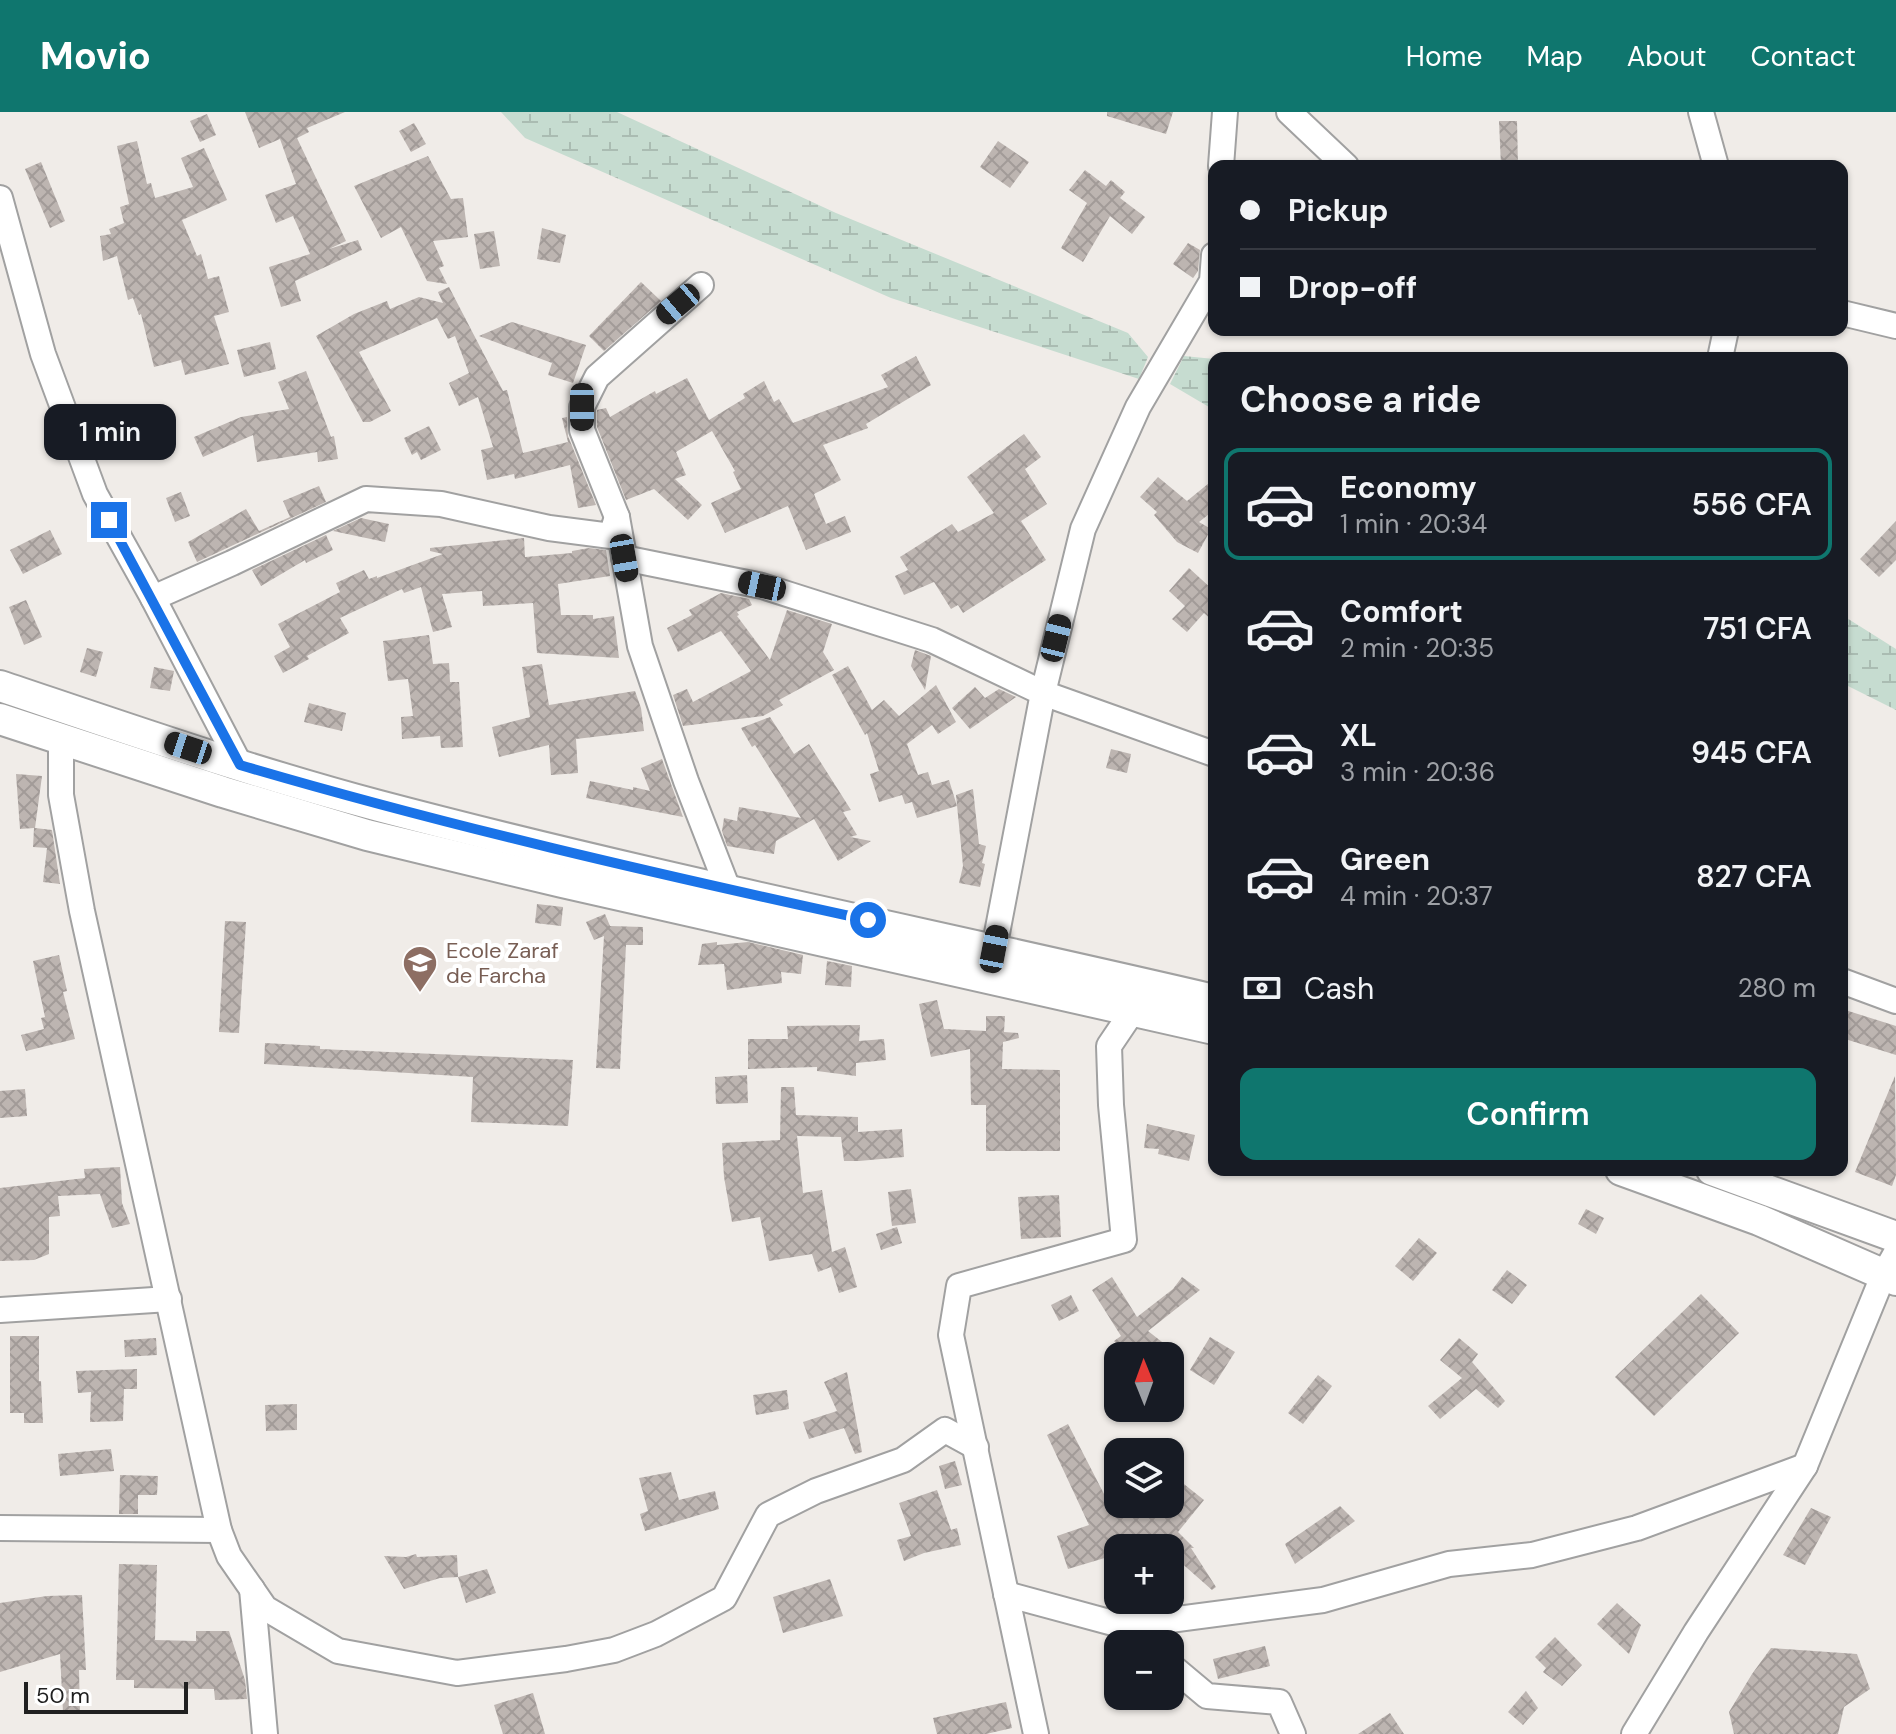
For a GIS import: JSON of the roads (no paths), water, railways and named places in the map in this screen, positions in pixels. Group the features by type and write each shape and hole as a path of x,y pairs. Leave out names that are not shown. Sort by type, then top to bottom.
{"street":[{"path":"1221,160 1225,112"},
{"path":"1289,112 1340,160"},
{"path":"1701,112 1714,160"},
{"path":"0,198 43,354 95,494 240,765"},
{"path":"701,285 597,377 582,407 582,430 617,517 640,646 686,781 728,889"},
{"path":"994,949 1043,693 1083,529 1138,407 1208,288"},
{"path":"1848,314 1896,326"},
{"path":"153,598 366,499 441,504 549,528 611,536 617,517"},
{"path":"624,558 762,586 932,640 1043,693 1208,752"},
{"path":"0,686 240,765 376,805 554,850 1208,999"},
{"path":"0,719 367,835 1208,1028"},
{"path":"61,740 61,795 76,881 219,1530 229,1556 265,1608 338,1651 457,1673 614,1650 656,1634 724,1598 768,1515 816,1491 903,1460 945,1430 976,1447"},
{"path":"367,835 376,805"},
{"path":"1848,983 1896,1001"},
{"path":"1036,1734 951,1335 959,1286 1124,1240 1111,1105 1109,1046 1134,1009"},
{"path":"1634,1734 1696,1632 1805,1466 1892,1270 1638,1176"},
{"path":"1728,1176 1896,1237"},
{"path":"0,1310 169,1299"},
{"path":"1006,1594 1124,1626 1323,1600 1449,1564 1532,1555 1637,1528 1805,1466"},
{"path":"0,1528 219,1530"},
{"path":"252,1589 265,1734"},
{"path":"1124,1626 1129,1630"},
{"path":"1184,1677 1207,1696 1279,1702 1293,1734"}],"place":[{"name":"Ecole Zaraf de Farcha","path":"420,994"}]}
